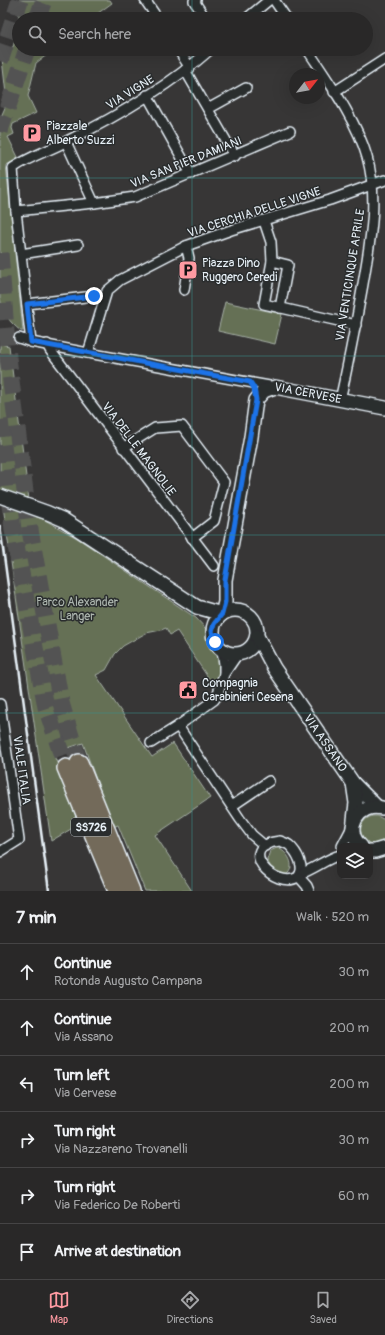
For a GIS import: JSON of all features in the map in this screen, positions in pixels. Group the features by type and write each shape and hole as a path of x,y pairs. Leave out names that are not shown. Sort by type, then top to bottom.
{"highway":[{"name":"SS726","path":"72,765 122,887"}],"main road":[{"name":"VIA CERVESE","path":"275,386 385,408"},
{"path":"222,614 226,595 225,580 256,400 264,390 275,386"},
{"path":"0,496 64,520 202,609 222,614"},
{"path":"225,580 230,593 241,610 254,620 256,626 257,636 254,643 250,649 240,654"},
{"path":"202,609 212,631 215,642 222,650 231,654 240,654 270,662"},
{"path":"212,631 214,624 222,614 228,611 241,610"},
{"name":"VIA ASSANO","path":"257,636 270,662 353,783 383,809"},
{"name":"VIA ASSANO","path":"353,783 356,803 353,824"},
{"path":"358,843 355,838 353,824 358,814 363,810 370,808 383,809"}],"street":[{"path":"145,0 153,12"},
{"path":"196,0 194,1 201,12"},
{"path":"254,12 269,0"},
{"path":"274,0 282,12"},
{"path":"182,56 208,109 235,156"},
{"name":"VIA VIGNE","path":"16,211 13,168 26,159 66,142 113,117 188,69 203,56"},
{"name":"VIA VENTICINQUE APRILE","path":"311,56 359,135 367,157 372,184 373,214 356,325 340,400"},
{"path":"334,92 385,59"},
{"path":"208,109 246,88"},
{"path":"148,95 191,174"},
{"name":"VIA SAN PIER DAMIANI","path":"16,211 135,198 290,132"},
{"path":"66,142 94,203"},
{"name":"VIA CERCHIA DELLE VIGNE","path":"88,353 107,291 120,280 186,246 230,230 330,200 385,180"},
{"path":"16,211 31,342"},
{"path":"264,221 271,242 272,261 264,304 356,325"},
{"path":"21,254 78,245"},
{"path":"184,290 189,258 186,246"},
{"path":"272,261 288,265 280,308"},
{"path":"27,304 94,296"},
{"name":"VIA CERVESE","path":"19,338 31,342 88,353 275,386"},
{"name":"VIA DELLE MAGNOLIE","path":"47,344 123,448 214,566"},
{"path":"250,382 254,388 256,400"},
{"path":"123,448 155,428 182,426 224,482 214,521 192,538"},
{"path":"202,609 217,605 226,595"},
{"path":"152,743 214,700 217,696 224,674 222,650"},
{"path":"224,674 240,654"},
{"name":"VIALE ITALIA","path":"0,704 19,840 0,852"},
{"path":"178,726 252,835 259,854 258,865 271,881 279,885 285,885 337,855"},
{"path":"232,806 269,781"},
{"path":"344,843 353,824"},
{"path":"252,835 265,846"},
{"path":"259,854 265,846 272,842 280,841 288,844 300,860 318,866"},
{"path":"297,878 300,860"},
{"path":"308,889 310,870"},
{"path":"297,878 308,889"}],"green space":[{"path":"19,0 110,0 112,3 100,12 19,12"},
{"path":"12,47 12,56 46,56 36,63 28,96 36,113 13,124 12,128 14,134 8,137 19,159 6,165 23,331 17,328 7,317 0,298 0,119 7,103 1,50"},
{"path":"225,302 282,314 275,344 218,331"},
{"name":"Parco Alexander Langer","path":"0,344 9,346 31,515 43,519 77,538 196,618 206,629 211,646 219,657 220,669 215,688 177,631 170,635 166,628 146,633 123,646 115,654 106,670 96,675 152,757 173,743 210,798 155,835 192,891 145,891 118,825 113,827 83,743 53,753 81,823 51,841 0,485"},
{"path":"372,816 377,816 385,820 385,840 378,844 373,844 363,837 361,826 365,820"},
{"path":"277,848 285,852 290,860 291,868 286,875 279,874 274,871 267,860 270,851"}],"tunnel":[{"path":"16,12 20,0"},
{"path":"40,12 44,0"},
{"path":"0,61 12,24"},
{"path":"0,132 25,56"},
{"path":"0,253 8,357 30,530 61,703 79,763"},
{"path":"0,420 13,530 46,707 66,768"}],"railway":[{"path":"0,526 49,891"}],"place":[{"name":"Piazzale Alberto Suzzi","path":"32,133"},
{"name":"Piazza Dino Ruggero Ceredi","path":"188,270"},
{"name":"Compagnia Carabinieri Cesena","path":"188,690"}],"route":[{"path":"94,296 27,304 31,342 40,342 88,353 250,382 254,388 256,400 251,437 225,580 225,602 222,614 217,618 212,631 215,642"}]}
